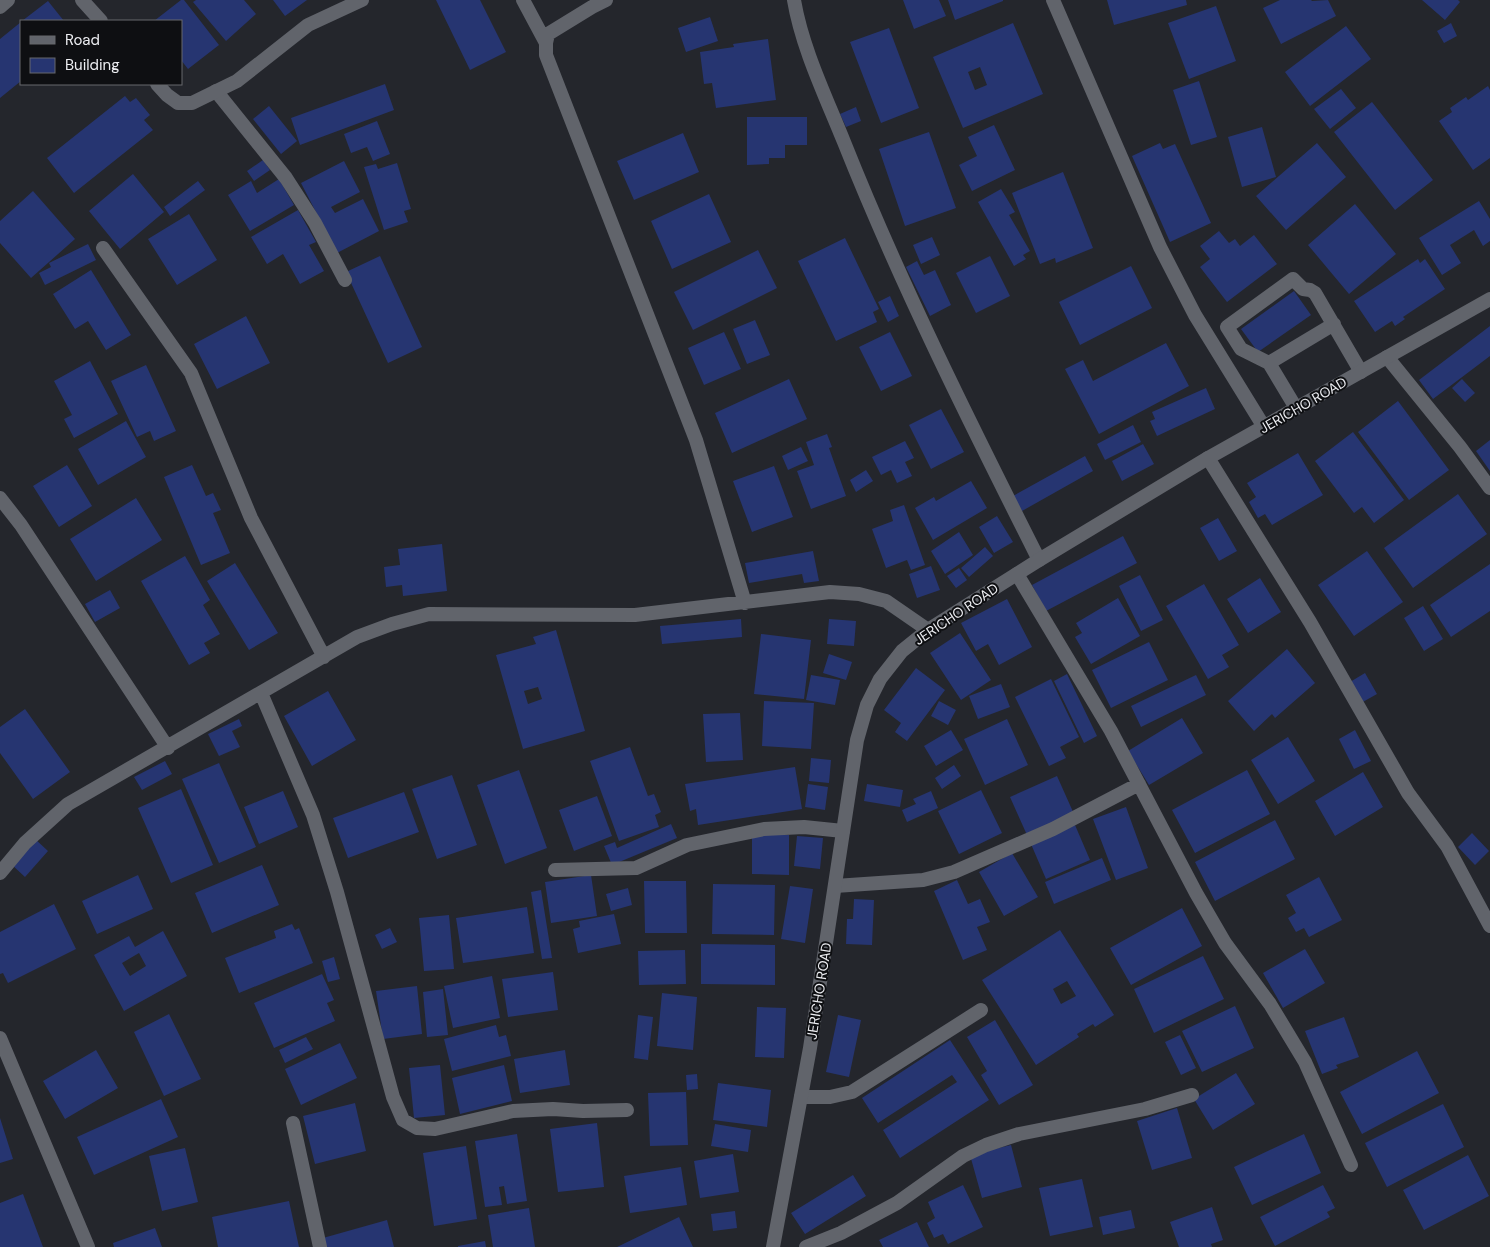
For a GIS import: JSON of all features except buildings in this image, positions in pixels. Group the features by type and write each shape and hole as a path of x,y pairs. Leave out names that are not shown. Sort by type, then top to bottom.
{"street":[{"path":"0,7 8,0"},
{"path":"82,0 100,20"},
{"path":"158,85 178,103 192,103 237,81 308,25 362,0"},
{"path":"523,0 546,43"},
{"path":"606,0 592,6 548,34 546,55 696,440 745,603"},
{"path":"794,0 804,41 865,194 950,384 1039,560"},
{"path":"1053,0 1160,247 1195,315 1264,428"},
{"path":"216,91 286,178 315,223 345,280"},
{"path":"103,248 191,373 252,518 324,657"},
{"path":"1296,408 1269,363 1241,349 1227,326 1293,279 1303,288 1315,293 1361,372"},
{"name":"JERICHO ROAD","path":"773,1247 801,1097 857,740 867,706 880,679 902,651 928,630 1039,560 1208,458 1490,299"},
{"path":"1269,363 1334,324"},
{"path":"1387,357 1460,447 1490,488"},
{"path":"1208,458 1310,622 1408,793 1447,846 1490,926"},
{"path":"0,498 21,525 168,748"},
{"path":"1017,574 1112,731 1196,893 1225,943 1270,1004 1305,1062 1351,1165"},
{"path":"0,874 25,843 68,804 168,748 357,637 392,624 429,614 635,615 830,592 859,594 886,601 928,630"},
{"path":"261,693 313,815 337,892 393,1097 403,1120 417,1128 435,1129 513,1111 553,1109 582,1111 627,1110"},
{"path":"835,886 923,880 954,872 1053,829 1139,784"},
{"path":"556,870 636,868 687,845 764,828 804,827 843,831"},
{"path":"801,1097 830,1097 852,1092 980,1010"},
{"path":"0,1038 88,1247"},
{"path":"806,1247 841,1233 897,1203 964,1156 986,1145 1019,1134 1145,1109 1192,1095"},
{"path":"293,1123 320,1247"}]}
